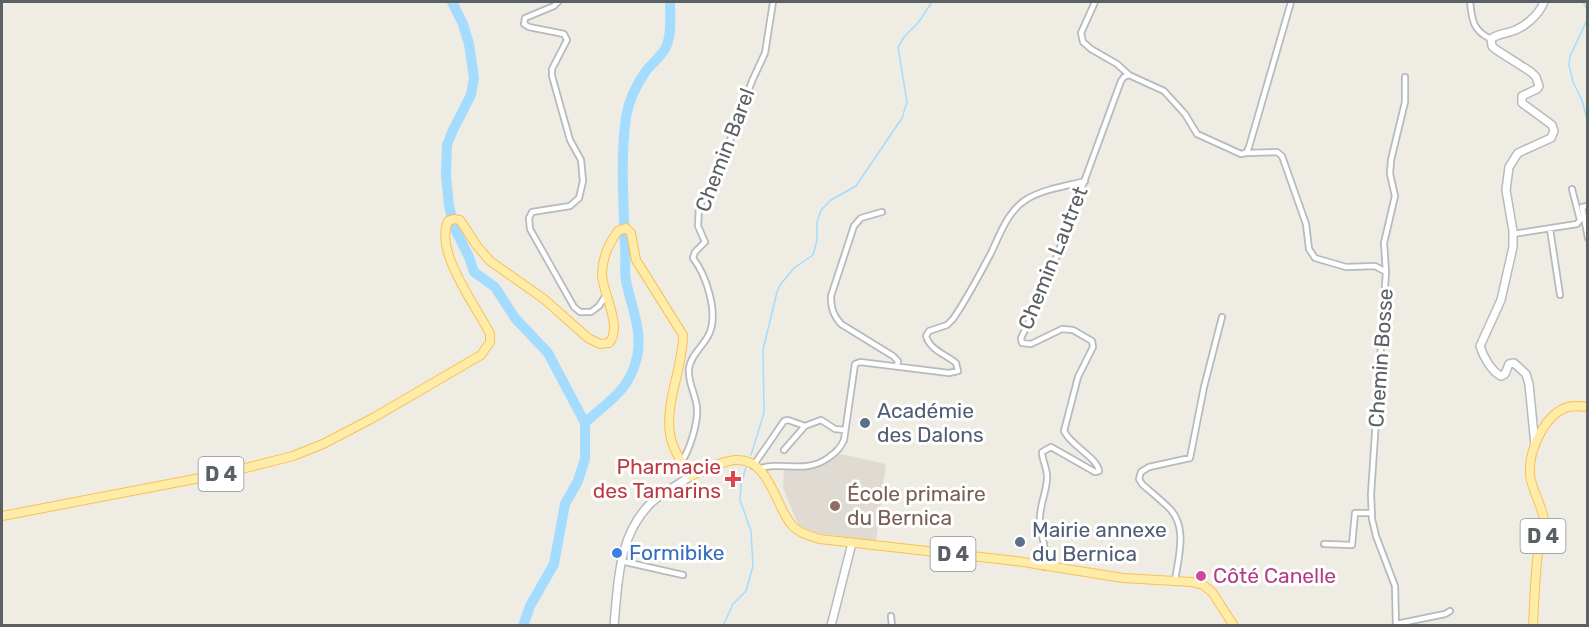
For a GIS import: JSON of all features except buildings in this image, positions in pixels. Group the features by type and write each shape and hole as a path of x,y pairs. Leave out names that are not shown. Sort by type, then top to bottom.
{"main road":[{"name":"D 4","path":"2,516 226,473 293,456 323,444 373,418 481,355 490,342 490,334 457,277 448,250 446,227 448,221 454,219 460,220 490,261 544,299 588,338 600,344 611,341 614,332 602,273 608,250 618,231 626,228 631,233 636,260 683,335 669,417 670,435 681,461 692,476"},
{"name":"D 4","path":"1533,626 1537,560 1544,531 1544,519 1530,473 1535,448 1539,436 1556,413 1566,407 1578,405 1587,407"},
{"path":"692,476 736,460 745,461 756,467"},
{"name":"D 4","path":"756,467 776,494 788,519 798,530 820,538 1016,561 1122,579 1192,582 1203,585 1212,592 1234,626"}],"street":[{"path":"558,2 554,6 525,18 524,24 564,34 567,40 552,69 552,76 570,140 581,160 584,181 579,198 570,206 532,212 529,218 530,229 573,307 580,312 591,312 599,306 606,295"},
{"name":"Chemin Barel","path":"681,461 689,450 697,410 688,369 693,357 710,333 712,322 708,288 702,270 693,258 695,252 705,242 698,226 699,207 719,170 752,81 765,53 773,2"},
{"path":"1095,2 1080,38 1085,46 1117,64 1129,75 1164,91 1185,114 1197,134 1205,140 1241,154 1246,153 1249,147 1291,2"},
{"path":"1470,2 1473,23 1477,30 1491,39 1495,49 1536,77 1539,82 1537,89 1522,96 1522,103 1552,125 1554,131 1551,138 1518,153 1509,167 1506,190 1513,247 1501,300 1480,346 1482,353 1497,374 1501,376 1505,374 1509,364 1514,363 1526,374 1535,448"},
{"path":"1491,39 1513,32 1526,24 1544,2"},
{"name":"Chemin Lautret","path":"1044,567 1046,549 1040,525 1040,508 1047,472 1042,452 1051,447 1095,472 1100,471 1097,464 1077,448 1064,431 1078,376 1093,347 1088,337 1073,330 1062,329 1025,345 1021,338 1044,291 1121,81 1129,75"},
{"path":"1386,272 1384,243 1395,196 1390,174 1391,160 1405,102 1405,77"},
{"name":"Chemin Bosse","path":"1246,153 1277,152 1282,156 1306,224 1310,249 1315,258 1346,267 1375,266 1386,272 1371,494 1376,536 1395,586 1396,625 1450,611"},
{"path":"805,426 788,420 784,421 761,454 756,467 805,468 818,464 840,450 855,364 860,362 949,373 958,370 956,363 928,342 926,336 928,331 947,325 953,319 1016,207 1028,198 1085,181"},
{"path":"1513,234 1579,223 1572,189"},
{"path":"1587,206 1582,207 1587,238"},
{"path":"882,212 861,218 854,226 831,296 831,305 835,317 841,324 893,356 897,361 897,366"},
{"path":"1550,229 1560,295"},
{"path":"1175,581 1181,541 1179,525 1172,510 1139,479 1141,472 1149,467 1190,458 1204,387 1222,317"},
{"path":"784,450 805,426 820,420 836,429 845,430"},
{"path":"614,626 621,561 631,531 648,506 692,476"},
{"path":"1324,544 1352,545 1355,513 1372,513"},
{"path":"831,626 852,543"},
{"path":"621,561 683,575"},
{"path":"891,616 892,626"},
{"path":"1424,619 1425,626"}],"shaded area":[{"name":"École primaire du Bernica","path":"841,454 886,464 876,541 810,532 798,524 783,488 784,470 817,468"}],"waterway":[{"path":"452,2 463,24 469,44 474,78 471,95 447,145 446,175 449,206 455,229 474,272 495,287 515,318 548,353 585,423"},
{"path":"523,626 530,606 554,564 565,504 578,481 585,459 585,423 623,387 629,379 637,357 639,338 625,273 624,134 627,111 633,93 668,42 670,2"},
{"path":"751,455 764,413 763,350 777,292 794,268 813,255 817,240 817,222 821,210 831,200 856,186 902,118 907,102 898,47 932,2"},
{"path":"1583,2 1588,11"},
{"path":"1588,18 1570,56 1569,65 1588,123"},
{"path":"723,626 733,604 746,591 753,566 751,531 740,500 746,467"}],"place":[{"name":"Académie des Dalons","path":"865,423"},
{"name":"Pharmacie des Tamarins","path":"733,479"},
{"name":"École primaire du Bernica","path":"835,506"},
{"name":"Mairie annexe du Bernica","path":"1020,542"},
{"name":"Formibike","path":"617,553"},
{"name":"Côté Canelle","path":"1201,576"}]}
